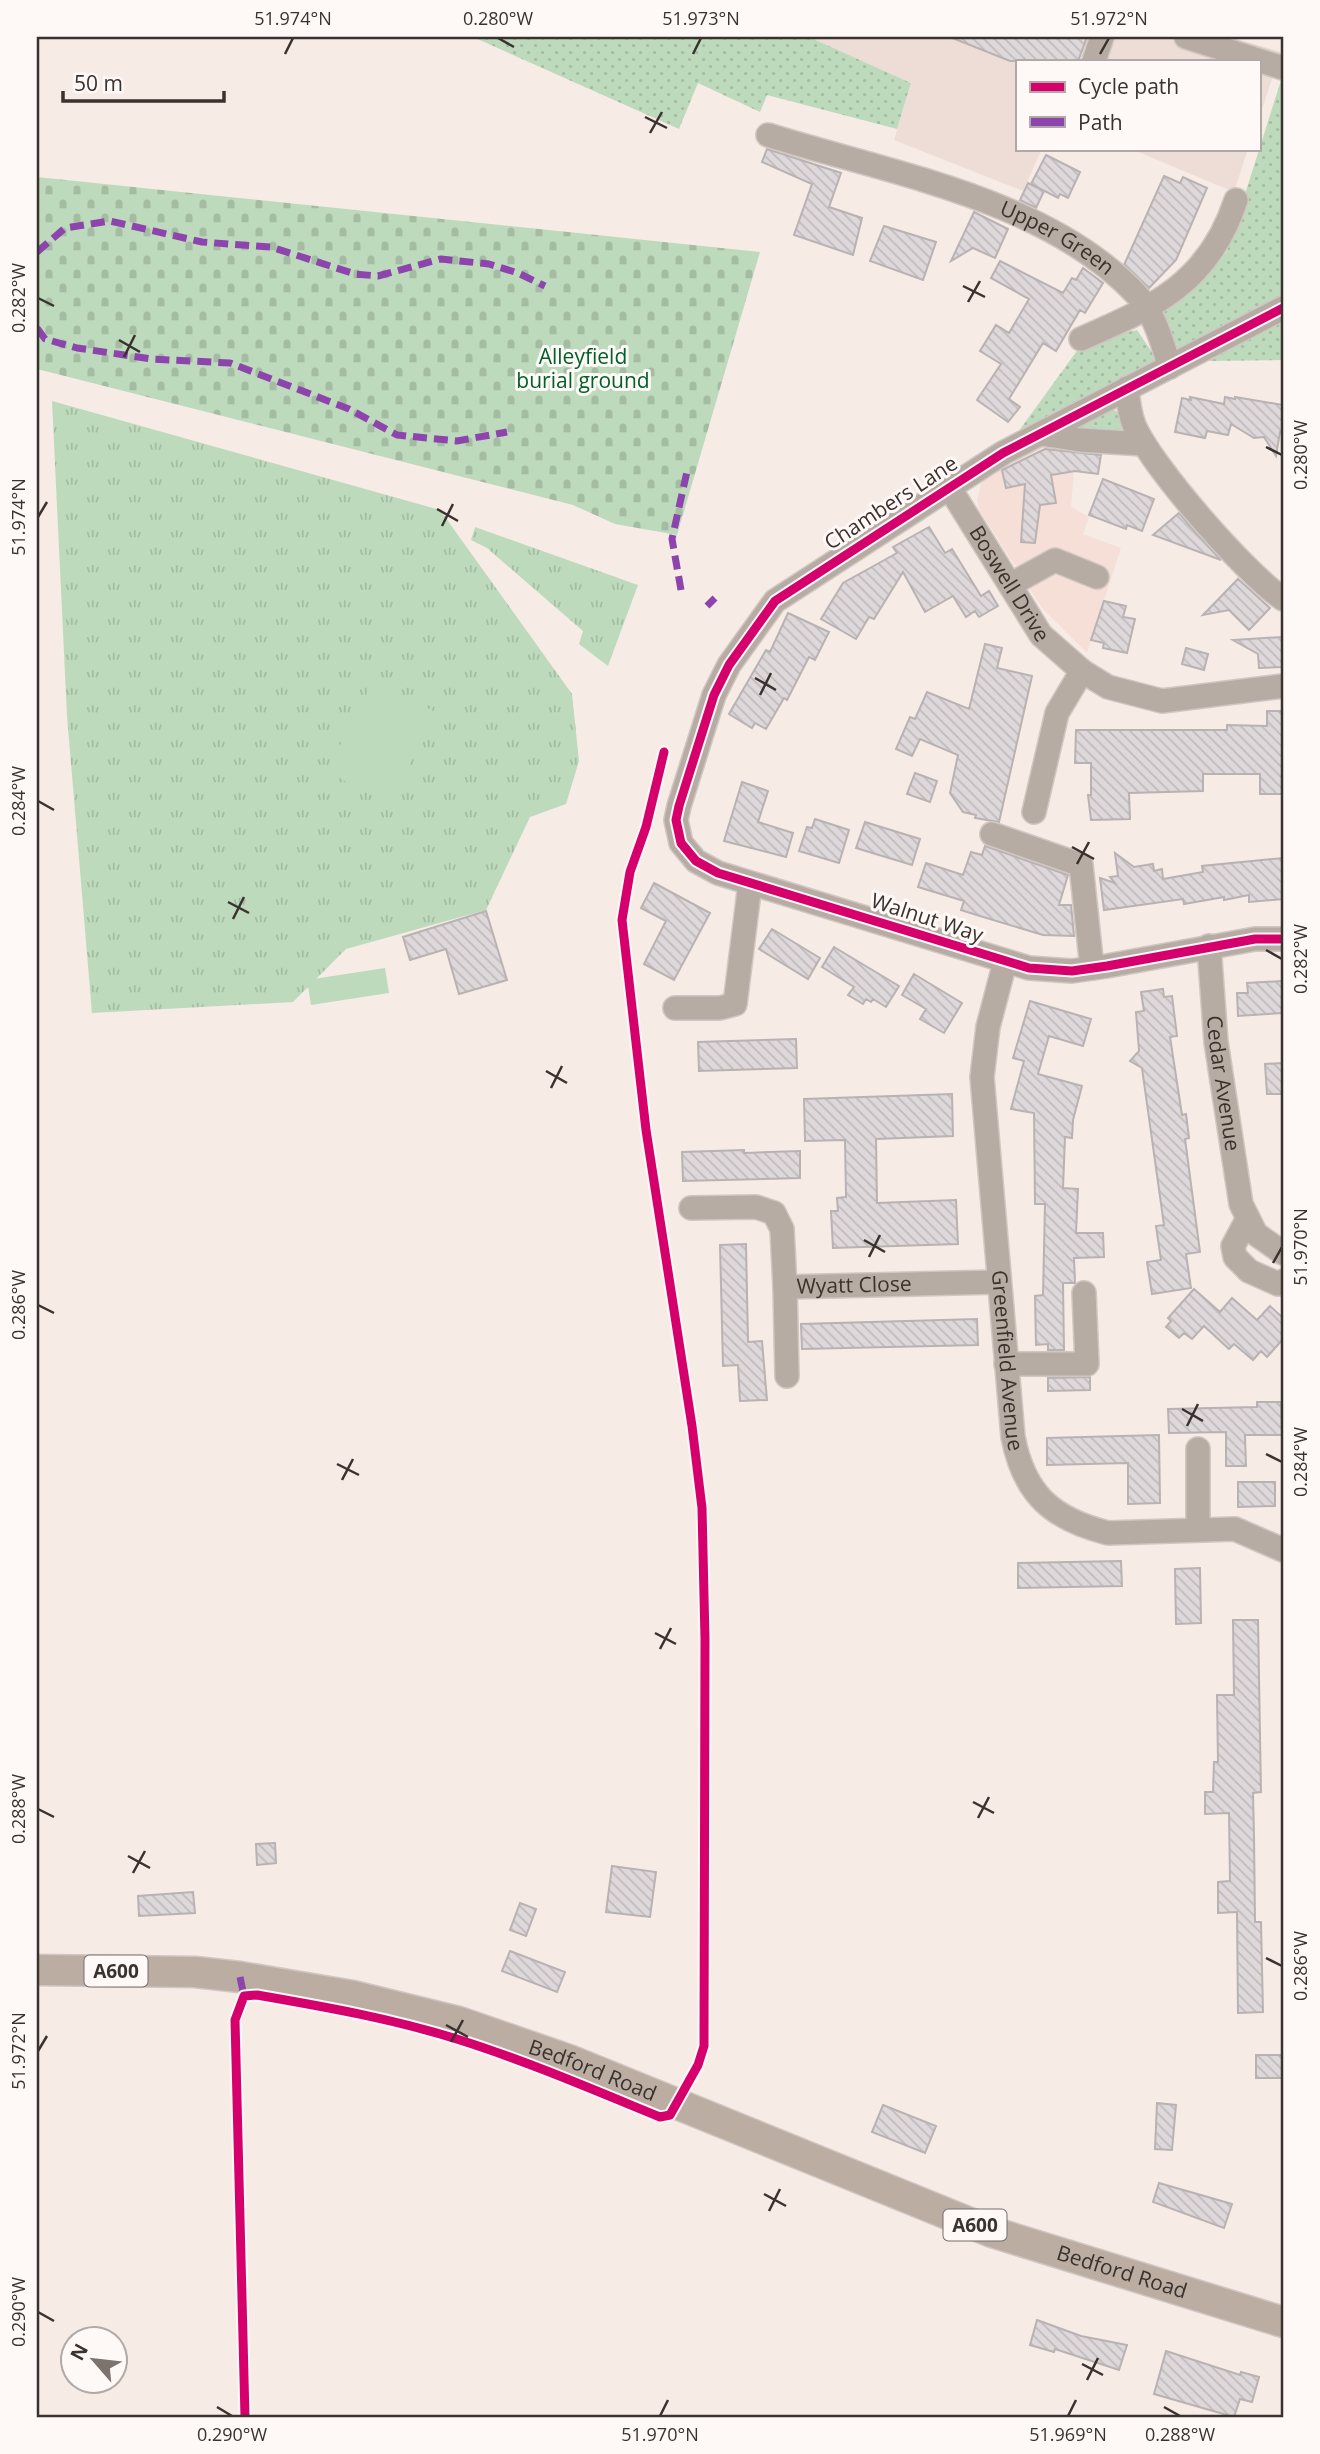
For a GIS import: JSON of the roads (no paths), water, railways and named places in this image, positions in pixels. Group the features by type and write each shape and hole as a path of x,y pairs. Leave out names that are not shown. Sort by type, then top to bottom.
{"main road":[{"name":"Bedford Road","path":"37,1970 195,1972 240,1977 353,1996 459,2022 569,2060 992,2232 1283,2322"}],"street":[{"path":"1094,60 1102,37"},
{"path":"1186,37 1258,60"},
{"path":"1260,61 1283,68"},
{"name":"Upper Green","path":"768,135 878,166 1041,225 1082,250 1138,296 1148,310 1170,367"},
{"path":"1081,339 1148,310 1204,263 1236,200"},
{"path":"1170,367 1283,309"},
{"name":"Chambers Lane","path":"698,738 729,665 775,601 1003,453 1170,367"},
{"path":"1128,388 1129,411 1144,444 1218,537 1283,599"},
{"path":"1041,434 1080,440 1144,444"},
{"name":"Boswell Drive","path":"949,487 1041,635 1082,671 1108,687 1162,701 1283,686"},
{"path":"1010,585 1055,561 1097,577"},
{"path":"1034,811 1057,713 1066,693 1082,671"},
{"name":"Walnut Way","path":"698,738 679,806 677,820 681,843 696,862 750,884 879,920 1005,962 1052,970 1092,968 1255,939 1283,939"},
{"path":"992,834 1081,865 1092,968"},
{"path":"674,1008 720,1008 735,1004 750,884"},
{"name":"Cedar Avenue","path":"1209,946 1216,1042 1241,1204 1247,1220 1264,1241 1283,1253"},
{"name":"Greenfield Avenue","path":"1005,962 988,1027 982,1077 1006,1364 1017,1457 1024,1478 1049,1507 1080,1525 1108,1533 1198,1528 1235,1530 1281,1543"},
{"name":"Wyatt Close","path":"691,1208 756,1207 774,1213 782,1229 785,1287 999,1282"},
{"path":"1247,1220 1233,1246 1235,1257 1262,1278 1278,1284 1283,1281"},
{"path":"785,1287 788,1376"},
{"path":"1006,1364 1087,1364 1084,1293"},
{"path":"1198,1449 1198,1528"}],"park label":[{"name":"Alleyfield burial ground","path":"583,369"}]}
